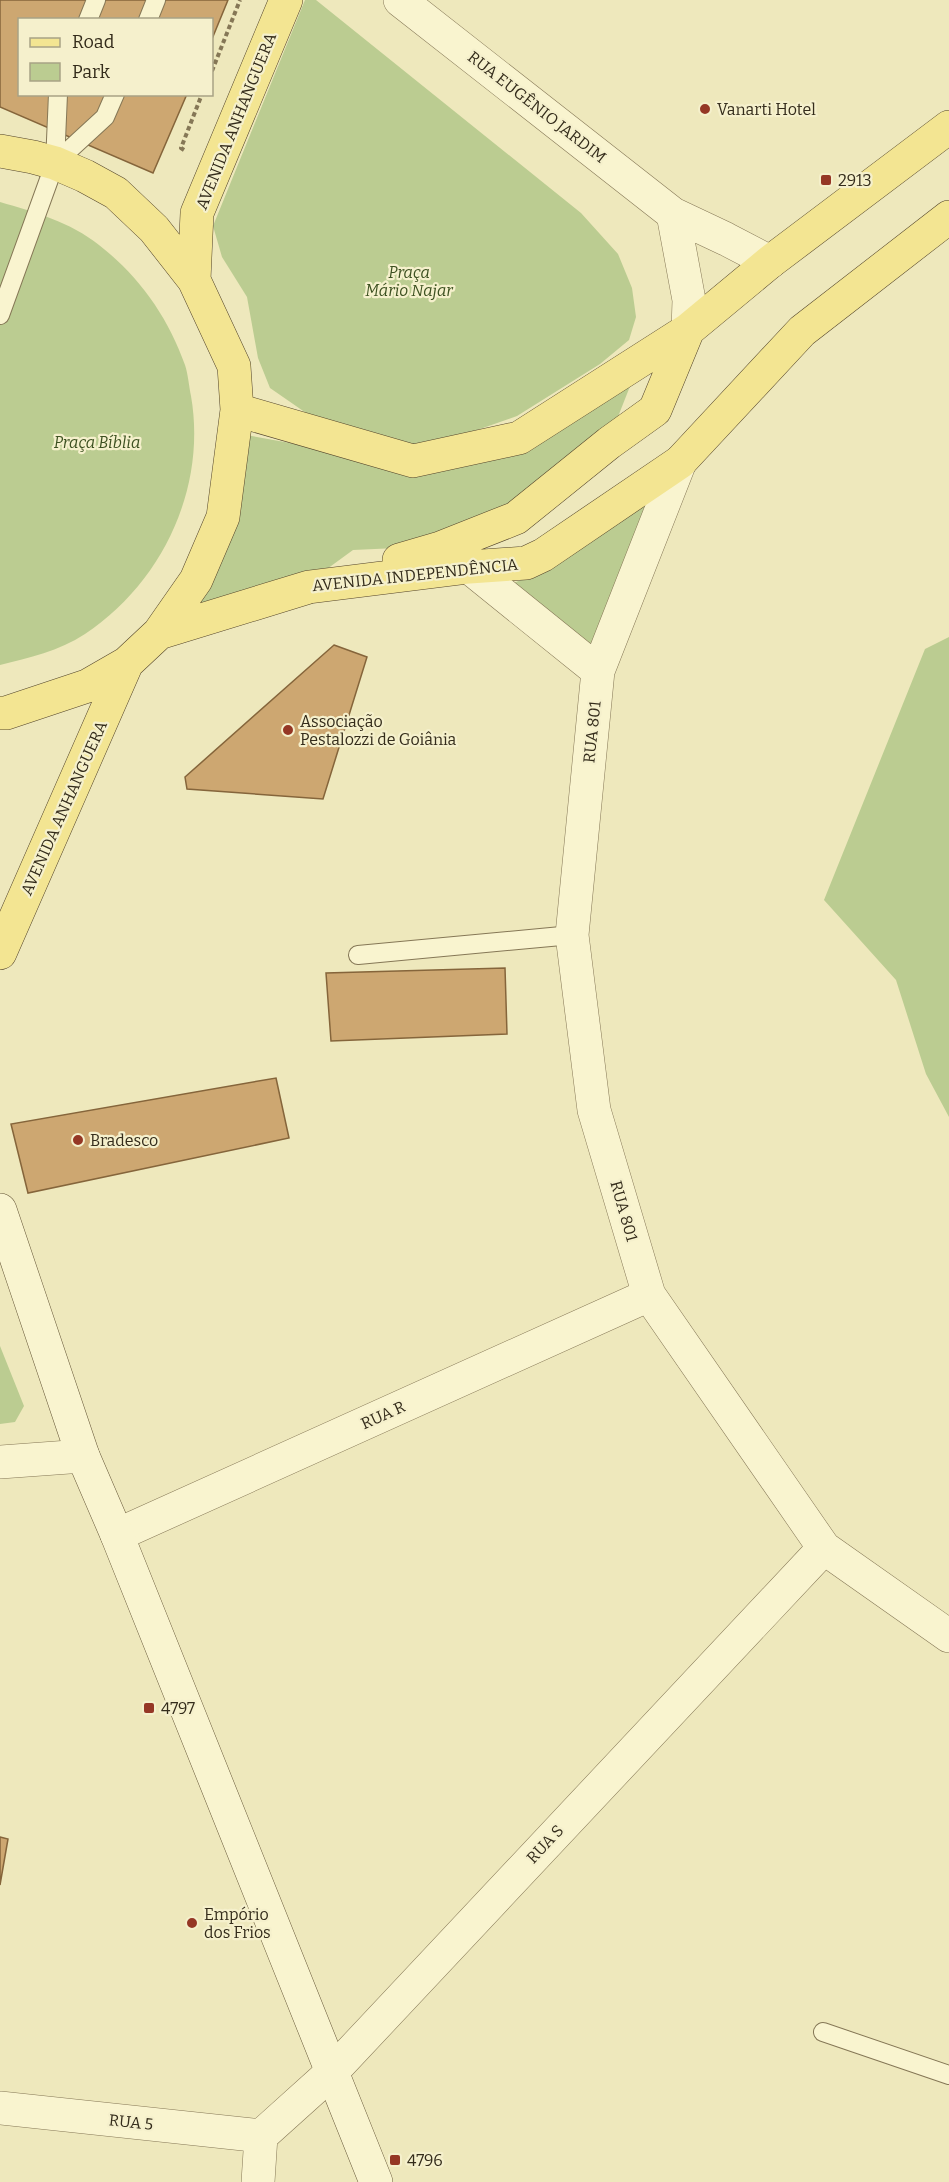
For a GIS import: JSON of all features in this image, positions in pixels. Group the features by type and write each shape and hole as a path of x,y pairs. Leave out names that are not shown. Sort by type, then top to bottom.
{"main road":[{"name":"AVENIDA ANHANGUERA","path":"194,280 197,213 286,0"},
{"path":"237,410 413,461 519,438 688,330 770,262 949,127"},
{"path":"0,151 33,156 56,163 116,193 154,229 194,280 234,366 237,410 223,517 196,580 159,633 127,663 87,686 0,713"},
{"name":"AVENIDA INDEPENDÊNCIA","path":"159,633 309,587 469,567 526,563 543,555 680,462 802,331 949,217"},
{"path":"309,587 440,548 516,518 609,443 655,410 688,330"},
{"name":"AVENIDA ANHANGUERA","path":"0,953 127,663"}],"street":[{"name":"RUA EUGÊNIO JARDIM","path":"400,0 673,214 770,262"},
{"path":"673,214 689,300 688,330"},
{"name":"RUA 801","path":"680,462 598,671 572,935 594,1110 649,1296 824,1548 949,1636"},
{"path":"469,567 598,671"},
{"path":"0,1210 82,1456 117,1535 376,2182"},
{"name":"RUA R","path":"117,1535 649,1296"},
{"path":"0,1462 82,1456"},
{"name":"RUA S","path":"261,2136 331,2073 824,1548"},
{"name":"RUA 5","path":"0,2108 261,2136"},
{"path":"258,2182 261,2136"}],"lane":[{"path":"89,18 96,0"},
{"path":"149,18 156,0"},
{"path":"0,315 56,163 58,96"},
{"path":"56,163 105,117 114,96"},
{"path":"358,955 572,935"},
{"path":"824,2032 949,2075"}],"path":[{"path":"213,68 240,0"}],"green space":[{"name":"Praça Mário Najar","path":"305,0 316,0 581,213 618,254 632,288 636,317 629,340 600,364 517,416 415,448 309,415 270,388 258,358 247,297 222,257 213,226"},
{"name":"Praça Bíblia","path":"0,202 39,214 88,237 113,257 139,284 161,314 185,365 194,431 192,465 185,498 173,530 157,561 136,588 112,613 75,640 44,653 0,665"},
{"path":"638,366 610,437 513,516 441,546 353,550 305,585 163,630 246,435 412,465 523,442"},
{"path":"662,482 592,650 507,586 539,572"},
{"path":"949,637 949,1117 926,1074 896,980 824,900 925,649"},
{"path":"0,1346 24,1406 15,1422 0,1424"}],"building":[{"path":"0,0 228,0 213,37 213,18 18,18 18,96 186,96 153,173 0,107"},
{"path":"334,645 367,657 323,799 187,789 185,777"},
{"path":"505,968 507,1034 331,1041 326,973"},
{"path":"276,1078 289,1138 28,1193 11,1124"},
{"path":"0,1837 8,1839 0,1885"}],"place":[{"name":"Vanarti Hotel","path":"705,109"},
{"name":"2913","path":"826,180"},
{"name":"Associação Pestalozzi de Goiânia","path":"288,730"},
{"name":"Bradesco","path":"78,1140"},
{"name":"4797","path":"149,1708"},
{"name":"Empório dos Frios","path":"192,1923"},
{"name":"4796","path":"395,2160"}]}
